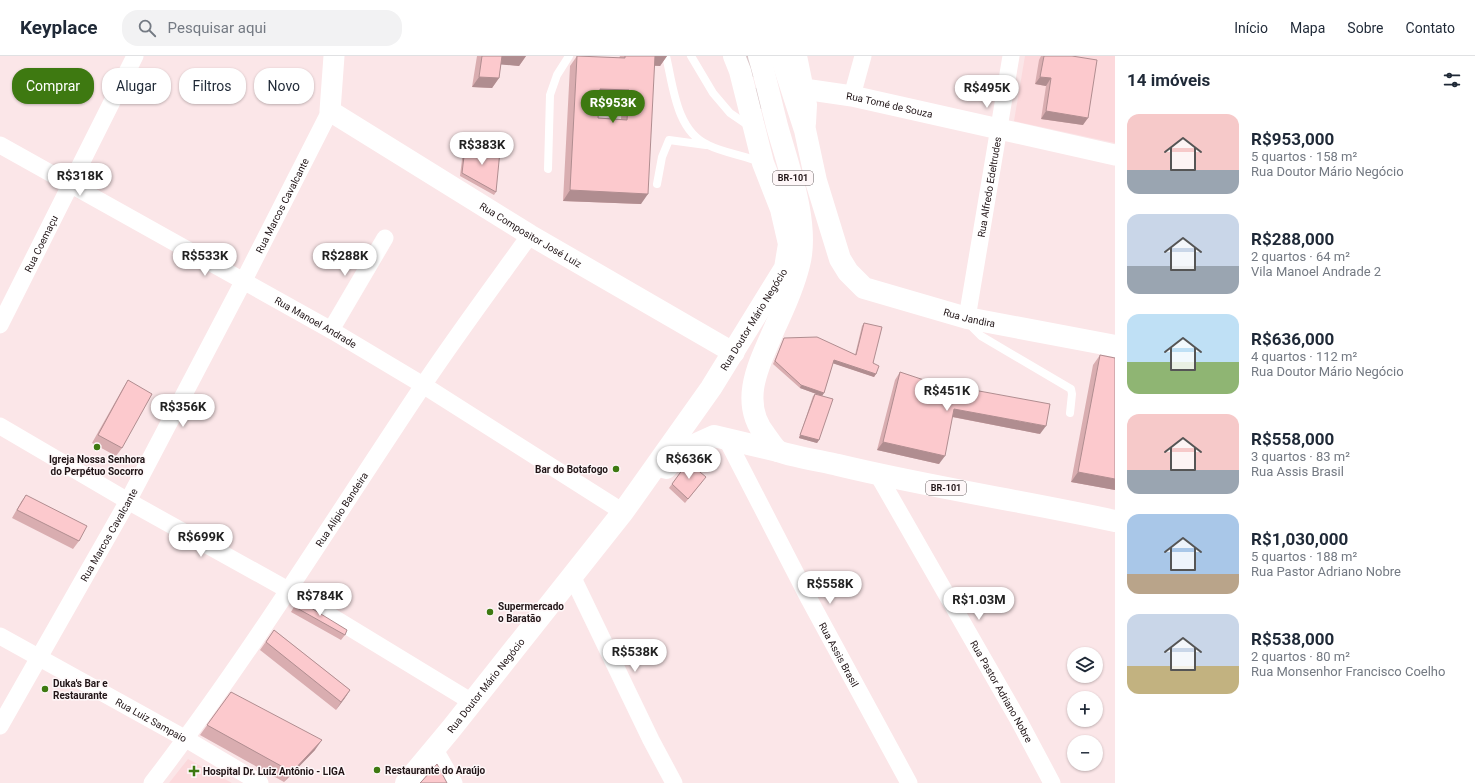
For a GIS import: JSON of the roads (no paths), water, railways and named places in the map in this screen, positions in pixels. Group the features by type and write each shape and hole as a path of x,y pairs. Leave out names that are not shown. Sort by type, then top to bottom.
{"main road":[{"name":"Rua Doutor Mário Negócio","path":"406,783 623,512 734,353 785,268 789,244 781,209 763,163 761,128 734,56"},
{"name":"BR-101","path":"760,56 782,65 805,130"},
{"name":"Rua Doutor Mário Negócio","path":"778,451 764,433 754,414 752,391 763,352 795,279 800,262 802,239 796,186 777,126 782,65"},
{"path":"782,65 804,89 806,105 805,130"},
{"path":"761,128 786,200 802,239"},
{"name":"Rua Jandira","path":"805,130 816,181 840,259 848,272 864,288 967,318 1115,346"},
{"name":"Rua Doutor Mário Negócio","path":"623,512 645,492 682,450 714,436 778,451"},
{"name":"BR-101","path":"778,451 878,475 1115,521"}],"street":[{"name":"Rua Coemaçu","path":"0,325 135,56"},
{"name":"Rua Marcos Cavalcante","path":"0,726 128,501 243,282 330,111 334,56"},
{"path":"852,96 863,56"},
{"name":"Rua Alfredo Edeltrudes","path":"967,318 1011,56"},
{"name":"Rua Tomé de Souza","path":"804,89 852,96 1115,155"},
{"name":"Rua Compositor José Luiz","path":"330,111 530,235 734,353"},
{"name":"Rua Manoel Andrade","path":"0,146 331,330 423,385 623,512"},
{"name":"Rua Alípio Bandeira","path":"152,783 186,739 288,590 423,385 530,235"},
{"path":"331,330 385,238"},
{"path":"0,426 128,501 288,590 472,702"},
{"name":"Rua Assis Brasil","path":"727,440 809,599 909,783"},
{"name":"Rua Pastor Adriano Nobre","path":"878,475 1019,721 1052,783"},
{"path":"572,576 651,740 674,783"},
{"name":"Rua Luiz Sampaio","path":"0,636 186,739 260,783"},
{"path":"434,748 454,783"}],"lane":[{"path":"548,169 550,96 557,75 569,56"},
{"path":"666,56 680,112 686,125 707,145"},
{"path":"691,56 713,93 730,113 761,128"},
{"path":"657,184 662,157 669,140 707,145 746,156 763,163"},
{"path":"967,318 969,325 980,336 1071,389 1072,394 1070,413"}],"tunnel":[{"path":"747,56 765,120"}],"place":[{"name":"Igreja Nossa Senhora do Perpétuo Socorro","path":"97,447"},
{"name":"Bar do Botafogo","path":"616,469"},
{"name":"Supermercado o Baratão","path":"490,612"},
{"name":"Duka's Bar e Restaurante","path":"45,689"},
{"name":"Restaurante do Araújo","path":"377,770"},
{"name":"Hospital Dr. Luiz Antônio - LIGA","path":"194,771"}]}
